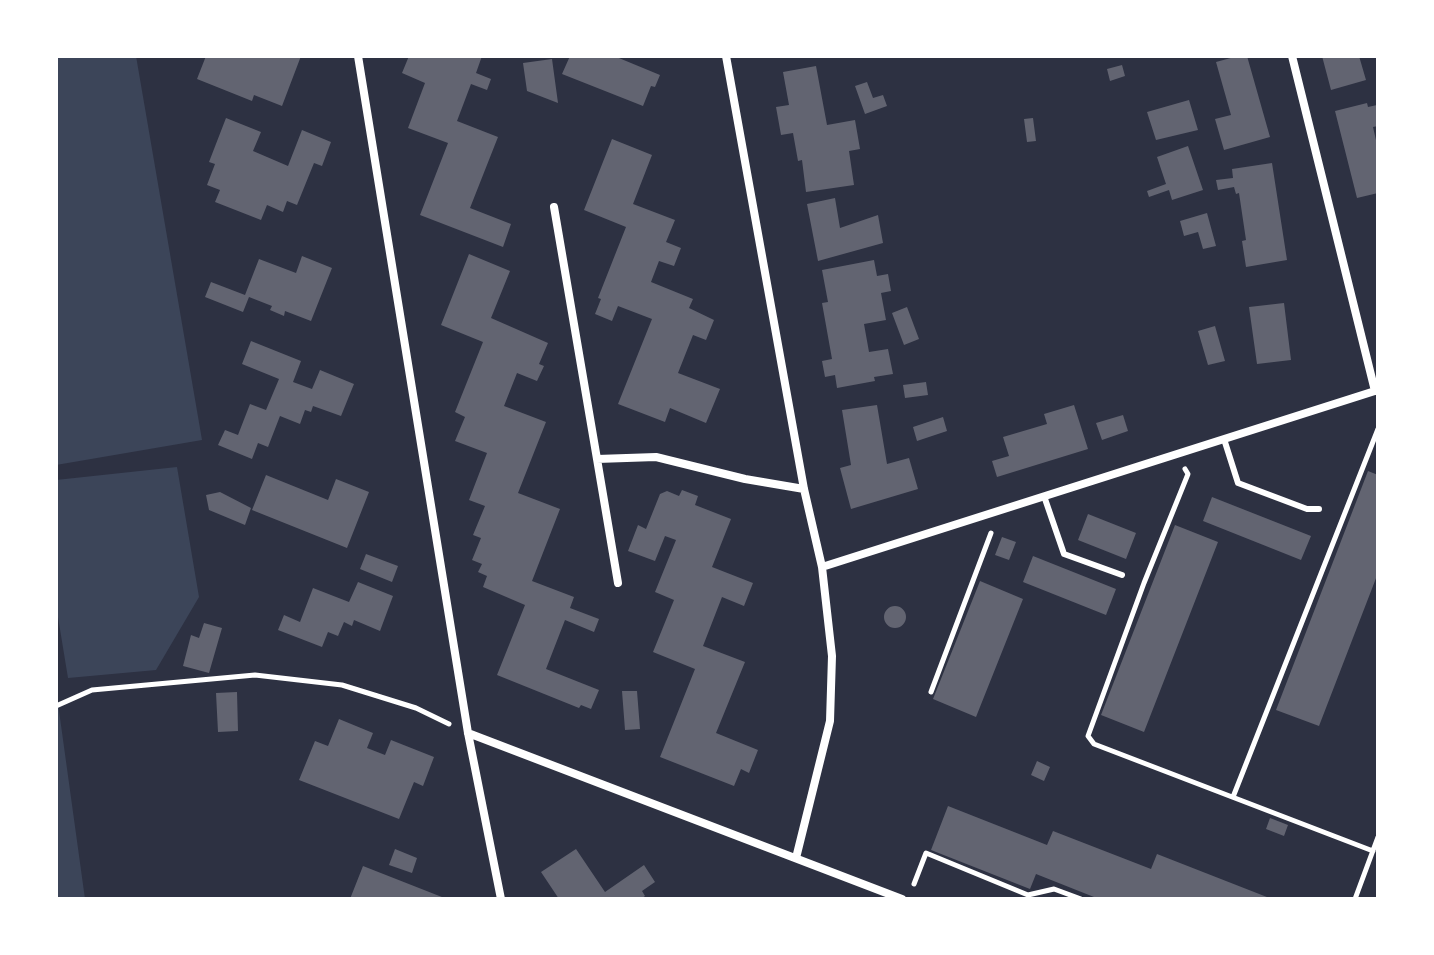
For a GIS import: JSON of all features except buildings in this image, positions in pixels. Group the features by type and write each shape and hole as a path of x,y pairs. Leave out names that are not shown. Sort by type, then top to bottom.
{"street":[{"path":"358,56 468,733 501,899"},
{"path":"726,56 804,489 822,567 832,656 830,721 796,858"},
{"path":"822,567 1377,390 1292,56"},
{"path":"554,207 618,583"},
{"path":"597,459 656,457 745,479 804,489"},
{"path":"468,733 902,899"},
{"path":"870,886 872,899"}],"lane":[{"path":"1224,439 1238,483 1307,509 1319,509"},
{"path":"1044,496 1064,554 1122,575"}],"path":[{"path":"1233,797 1378,429"},
{"path":"1178,453 1188,474 1088,736 1094,744 1373,851"},
{"path":"931,692 1000,510"},
{"path":"56,706 92,690 255,675 342,685 416,708 468,733"},
{"path":"1355,899 1378,837"},
{"path":"914,884 926,853 1028,895 1036,896 1054,889 1081,899"}],"shaded area":[{"path":"56,56 136,56 202,440 56,465"},
{"path":"177,467 199,597 156,670 68,678 56,605 56,480"},
{"path":"56,689 85,899 56,899"}]}
